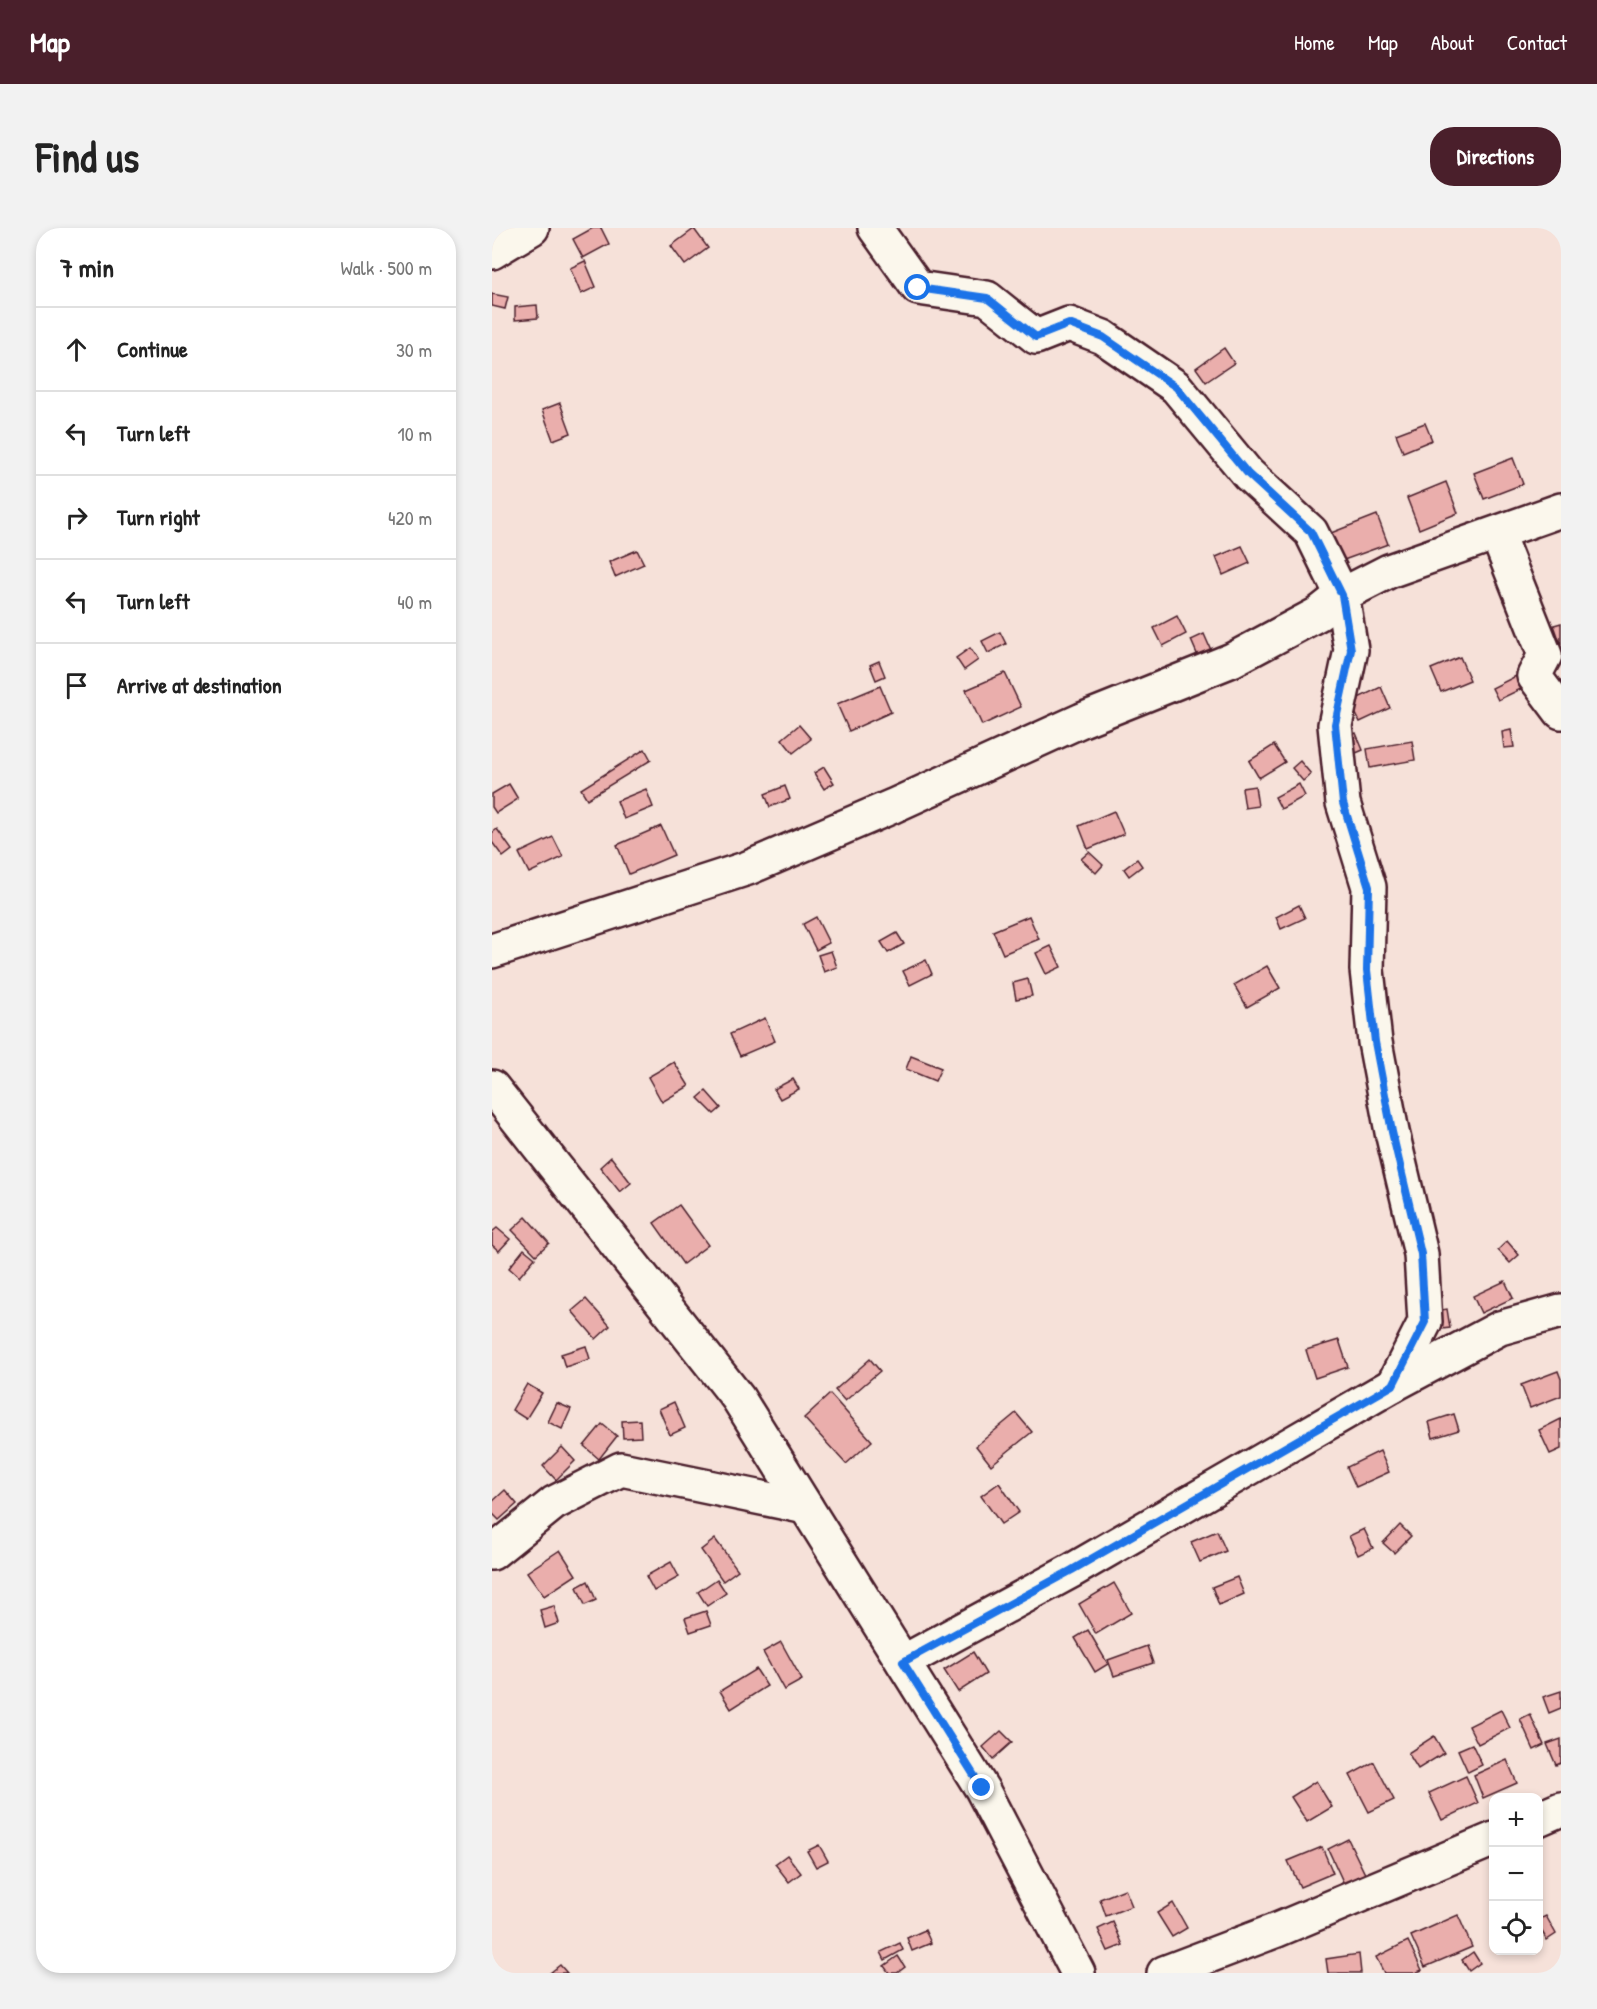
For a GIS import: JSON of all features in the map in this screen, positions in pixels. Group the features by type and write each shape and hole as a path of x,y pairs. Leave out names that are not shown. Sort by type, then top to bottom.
{"street":[{"path":"492,252 532,228"},
{"path":"875,228 918,288 987,298 1036,337 1069,324 1103,337 1176,387 1248,474 1311,532 1342,595 1351,650 1335,724 1343,803 1369,887 1367,970 1375,1042 1392,1132 1421,1254 1425,1322 1393,1385"},
{"path":"492,951 748,868 893,806 1082,720 1232,660 1318,614 1342,595 1389,571 1561,510"},
{"path":"1497,534 1545,655 1534,676 1561,712"},
{"path":"492,1087 738,1398 982,1788 1078,1973"},
{"path":"903,1662 1072,1570 1393,1385 1500,1328 1561,1311"},
{"path":"492,1553 554,1503 621,1469 806,1507"},
{"path":"1543,1817 1561,1809"},
{"path":"1164,1973 1277,1930 1489,1841"}],"building":[{"path":"593,228 601,228 609,244 583,258 573,239"},
{"path":"694,229 708,248 685,265 671,246"},
{"path":"585,261 596,287 581,294 570,268"},
{"path":"492,294 508,297 505,309 492,306"},
{"path":"537,305 538,318 515,320 515,307"},
{"path":"1224,348 1234,363 1206,382 1196,368"},
{"path":"560,403 571,433 553,440 542,410"},
{"path":"1425,423 1432,440 1403,452 1396,434"},
{"path":"1513,458 1523,484 1484,499 1474,473"},
{"path":"1446,482 1458,513 1419,529 1407,498"},
{"path":"1377,515 1388,544 1341,561 1331,533"},
{"path":"1242,546 1250,563 1223,575 1216,557"},
{"path":"637,550 644,564 615,577 609,562"},
{"path":"1177,616 1186,634 1163,646 1154,628"},
{"path":"1561,623 1561,645 1554,625"},
{"path":"1000,632 1006,644 988,653 982,641"},
{"path":"1204,634 1214,657 1201,663 1191,640"},
{"path":"970,648 978,660 964,670 956,658"},
{"path":"1460,657 1470,680 1441,692 1431,669"},
{"path":"879,661 885,676 876,680 870,665"},
{"path":"1005,673 1021,707 982,725 966,690"},
{"path":"1516,676 1523,688 1498,700 1492,688"},
{"path":"880,686 891,712 849,731 837,704"},
{"path":"1381,687 1390,708 1360,722 1350,702"},
{"path":"799,725 811,739 793,753 782,739"},
{"path":"1511,730 1514,747 1504,748 1502,732"},
{"path":"1356,733 1363,750 1349,756 1342,739"},
{"path":"1412,741 1415,760 1370,768 1367,749"},
{"path":"1274,745 1285,762 1259,778 1249,761"},
{"path":"645,749 651,760 587,799 581,789"},
{"path":"1300,761 1311,774 1303,781 1292,768"},
{"path":"824,767 834,783 824,789 814,773"},
{"path":"509,784 518,799 496,813 492,807 492,794"},
{"path":"1299,784 1305,796 1281,809 1275,797"},
{"path":"785,786 790,799 770,807 765,794"},
{"path":"1255,786 1258,806 1245,808 1242,788"},
{"path":"646,789 653,807 624,819 617,801"},
{"path":"1114,811 1124,834 1088,849 1079,826"},
{"path":"661,826 674,855 629,874 617,845"},
{"path":"497,829 512,850 503,857 492,842 492,833"},
{"path":"553,837 563,857 529,873 519,853"},
{"path":"1089,852 1103,865 1096,873 1081,859"},
{"path":"1137,859 1142,866 1129,876 1124,869"},
{"path":"1299,905 1305,918 1281,929 1276,917"},
{"path":"1029,916 1039,939 1003,954 993,931"},
{"path":"816,917 829,943 816,950 803,924"},
{"path":"897,933 904,944 888,953 881,942"},
{"path":"1051,946 1061,967 1046,974 1036,953"},
{"path":"831,951 837,967 824,972 818,955"},
{"path":"926,960 932,974 910,985 903,971"},
{"path":"1267,966 1280,988 1247,1007 1234,985"},
{"path":"1028,979 1032,996 1016,999 1013,983"},
{"path":"765,1018 775,1041 740,1056 730,1034"},
{"path":"911,1056 941,1068 935,1081 906,1069"},
{"path":"674,1062 689,1086 662,1102 648,1077"},
{"path":"793,1079 799,1089 780,1099 774,1089"},
{"path":"706,1091 721,1108 714,1114 698,1098"},
{"path":"611,1157 631,1183 620,1192 600,1167"},
{"path":"679,1205 708,1245 683,1264 654,1223"},
{"path":"526,1217 549,1243 536,1255 512,1230"},
{"path":"497,1228 510,1239 499,1251 492,1245 492,1232"},
{"path":"1507,1241 1519,1255 1510,1263 1498,1250"},
{"path":"524,1249 535,1258 519,1277 509,1268"},
{"path":"1505,1281 1513,1298 1481,1313 1473,1296"},
{"path":"586,1299 610,1326 596,1339 572,1311"},
{"path":"1447,1309 1450,1328 1433,1330 1430,1312"},
{"path":"1339,1340 1348,1367 1315,1378 1306,1350"},
{"path":"586,1346 590,1359 565,1367 561,1354"},
{"path":"870,1359 880,1371 845,1401 835,1390"},
{"path":"1558,1371 1561,1379 1561,1396 1530,1408 1521,1385"},
{"path":"527,1384 542,1393 526,1419 512,1410"},
{"path":"830,1394 872,1441 846,1464 804,1418"},
{"path":"674,1402 685,1428 670,1435 659,1409"},
{"path":"557,1403 571,1409 562,1429 548,1422"},
{"path":"1016,1413 1032,1432 991,1465 976,1446"},
{"path":"1454,1414 1459,1430 1433,1438 1429,1422"},
{"path":"1561,1419 1561,1449 1550,1454 1539,1430"},
{"path":"640,1420 641,1437 623,1438 622,1421"},
{"path":"602,1424 617,1436 599,1459 584,1446"},
{"path":"562,1447 575,1461 556,1480 543,1466"},
{"path":"1380,1451 1389,1472 1356,1487 1347,1467"},
{"path":"999,1483 1019,1512 1001,1524 981,1496"},
{"path":"505,1490 517,1504 499,1520 492,1513 492,1502"},
{"path":"1400,1525 1411,1536 1394,1553 1383,1543"},
{"path":"1364,1529 1373,1548 1358,1555 1349,1536"},
{"path":"1217,1531 1226,1551 1200,1562 1191,1542"},
{"path":"715,1539 738,1570 723,1581 701,1550"},
{"path":"560,1550 576,1575 544,1596 527,1572"},
{"path":"671,1562 679,1577 654,1591 646,1576"},
{"path":"1237,1577 1244,1594 1219,1605 1212,1587"},
{"path":"717,1579 726,1593 707,1606 698,1592"},
{"path":"588,1581 596,1600 585,1605 577,1587"},
{"path":"1114,1583 1131,1613 1096,1634 1079,1604"},
{"path":"554,1606 559,1623 545,1628 540,1610"},
{"path":"706,1611 711,1625 690,1632 685,1618"},
{"path":"1088,1630 1108,1664 1095,1672 1075,1638"},
{"path":"781,1642 802,1680 784,1690 763,1652"},
{"path":"1147,1646 1153,1663 1114,1676 1108,1660"},
{"path":"973,1652 986,1674 958,1692 944,1670"},
{"path":"756,1669 767,1686 731,1709 720,1691"},
{"path":"1561,1691 1561,1708 1549,1713 1543,1697"},
{"path":"1501,1710 1510,1728 1478,1744 1469,1726"},
{"path":"1530,1714 1544,1745 1534,1750 1520,1719"},
{"path":"1001,1731 1012,1742 993,1759 983,1747"},
{"path":"1434,1736 1444,1753 1418,1769 1408,1753"},
{"path":"1561,1739 1561,1763 1556,1765 1547,1744"},
{"path":"1472,1744 1482,1765 1468,1772 1458,1750"},
{"path":"1507,1760 1517,1783 1489,1793 1489,1795 1483,1798 1474,1775"},
{"path":"1374,1762 1394,1800 1369,1812 1350,1775"},
{"path":"1466,1776 1478,1803 1442,1820 1429,1793"},
{"path":"1316,1781 1332,1807 1307,1822 1291,1797"},
{"path":"1348,1839 1366,1876 1345,1886 1328,1849"},
{"path":"819,1845 828,1861 816,1867 807,1851"},
{"path":"1322,1847 1333,1873 1300,1887 1288,1861"},
{"path":"787,1855 801,1873 789,1882 775,1864"},
{"path":"1125,1889 1132,1906 1106,1916 1100,1899"},
{"path":"1173,1903 1187,1928 1172,1937 1157,1913"},
{"path":"1458,1915 1472,1947 1425,1967 1411,1936"},
{"path":"1546,1916 1556,1934 1547,1940 1543,1933 1543,1918"},
{"path":"1113,1922 1123,1945 1108,1951 1098,1929"},
{"path":"925,1930 931,1943 912,1951 907,1938"},
{"path":"1408,1941 1422,1970 1415,1973 1384,1973 1376,1957"},
{"path":"900,1943 903,1950 885,1960 881,1952"},
{"path":"1473,1952 1480,1963 1469,1971 1462,1960"},
{"path":"1359,1954 1361,1973 1328,1973 1326,1959"},
{"path":"898,1956 905,1967 897,1973 889,1973 884,1966"},
{"path":"560,1965 567,1973 550,1973"}],"route":[{"path":"918,288 987,298 1036,337 1069,324 1103,337 1176,387 1248,474 1311,532 1342,595 1351,650 1335,724 1343,803 1369,887 1367,970 1375,1042 1392,1132 1421,1254 1425,1322 1393,1385 1072,1570 903,1662 982,1788"}]}
